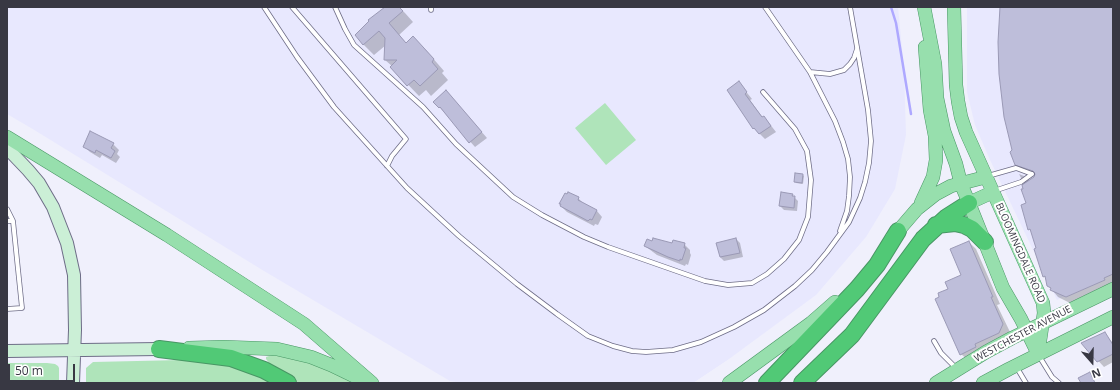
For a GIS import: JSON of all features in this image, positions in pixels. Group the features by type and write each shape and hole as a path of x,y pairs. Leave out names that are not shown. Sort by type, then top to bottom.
{"highway":[{"path":"802,383 852,335 916,248 936,225 946,217 968,204"},
{"path":"936,225 956,223 964,225 972,229 985,242"},
{"path":"767,383 857,289 877,265 898,231"},
{"path":"159,349 231,358 264,370 288,383"}],"main road":[{"path":"924,7 935,64 937,98 940,116 961,184 1004,288 1038,354"},
{"path":"729,383 811,323 830,307 849,288 868,264 917,209 927,194 933,177 936,160 926,66 924,7"},
{"name":"BLOOMINGDALE ROAD","path":"954,7 958,101 966,132 1043,303 1044,307 1038,354"},
{"path":"7,137 167,235 304,324 372,383"},
{"path":"7,148 39,183 53,207 67,243 74,275 75,330 73,350 73,383"},
{"path":"917,209 944,189 986,177"},
{"path":"968,204 993,192"},
{"name":"WESTCHESTER AVENUE","path":"936,383 986,352 1113,289"},
{"path":"989,382 1015,366 1113,317"},
{"path":"7,351 223,347 277,349 311,357 369,383"}],"lane":[{"path":"264,7 318,86 407,188 459,236 534,297 588,336 613,346 632,351 659,352 688,346 721,334 750,319 778,300 812,270 836,240 855,210 870,163 871,125 850,7"},
{"path":"292,7 406,139 392,156 387,166"},
{"path":"335,7 354,45 423,107 456,144 514,197 542,215 584,237 705,281 728,285 752,283 767,274 784,259 799,240 808,217 811,180 807,151 795,129 763,92"},
{"path":"765,7 810,72 844,142 850,177 849,196 843,224 836,240"},
{"path":"810,72 816,74 830,74 844,70 854,58 857,49"},
{"path":"986,177 1016,168 1032,174 1021,182 993,192"},
{"path":"7,209 13,221 22,308 7,309"},
{"path":"7,221 13,221"},
{"path":"934,341 941,353 957,370"},
{"path":"1038,354 1052,377 1059,383"},
{"path":"1015,366 1026,383"}],"shaded area":[{"path":"7,7 898,7 904,69 906,135 895,189 866,237 816,295 729,359 693,383 461,383 450,381 264,271 7,114"},
{"path":"967,7 1113,7 1113,273 1057,300 990,160 975,125 967,92"}],"green space":[{"path":"605,103 636,140 606,165 575,128"},
{"path":"272,355 298,358 358,383 299,383 270,364 266,357"},
{"path":"181,360 230,365 275,383 86,383 86,368 93,362"},
{"path":"7,363 55,364 59,368 59,383 7,383"}],"building":[{"path":"385,7 399,7 403,11 389,23 406,43 413,36 434,59 432,62 438,69 420,86 414,80 407,86 390,67 397,60 384,60 385,38 379,31 363,45 355,35 369,21 368,20"},
{"path":"1000,7 1113,7 1113,274 1104,278 1105,280 1066,297 1050,290 1051,288 1047,286 1045,276 1043,277 1034,249 1036,248 1030,229 1028,230 1021,205 1026,203 1021,189 1023,189 1022,185 1034,177 1035,174 1033,171 1015,165 1010,152 1012,150 1004,117 999,74 998,42"},
{"path":"739,81 747,92 745,94 762,117 764,116 771,126 759,134 754,128 753,129 727,90"},
{"path":"446,90 482,132 469,143 440,107 439,108 433,102"},
{"path":"90,131 114,143 111,148 115,151 111,158 96,150 95,153 83,147"},
{"path":"795,173 803,174 802,183 794,182"},
{"path":"568,192 579,197 578,200 597,210 592,220 590,219 588,221 560,206 561,204 559,204 565,193 567,194"},
{"path":"781,192 793,194 792,196 795,196 794,208 779,206"},
{"path":"653,238 672,243 673,240 685,243 684,248 686,248 682,260 680,259 680,261 668,257 644,246 647,239 652,241"},
{"path":"736,238 740,253 720,257 716,243"},
{"path":"969,241 1003,324 999,333 975,344 976,347 960,355 935,299 939,297 938,293 948,289 945,282 961,275 950,249"},
{"path":"1105,332 1113,345 1113,354 1097,362 1081,343"},
{"path":"1090,372 1095,383 1081,383 1078,378"}],"waterway":[{"path":"891,7 896,23 911,114"}]}
